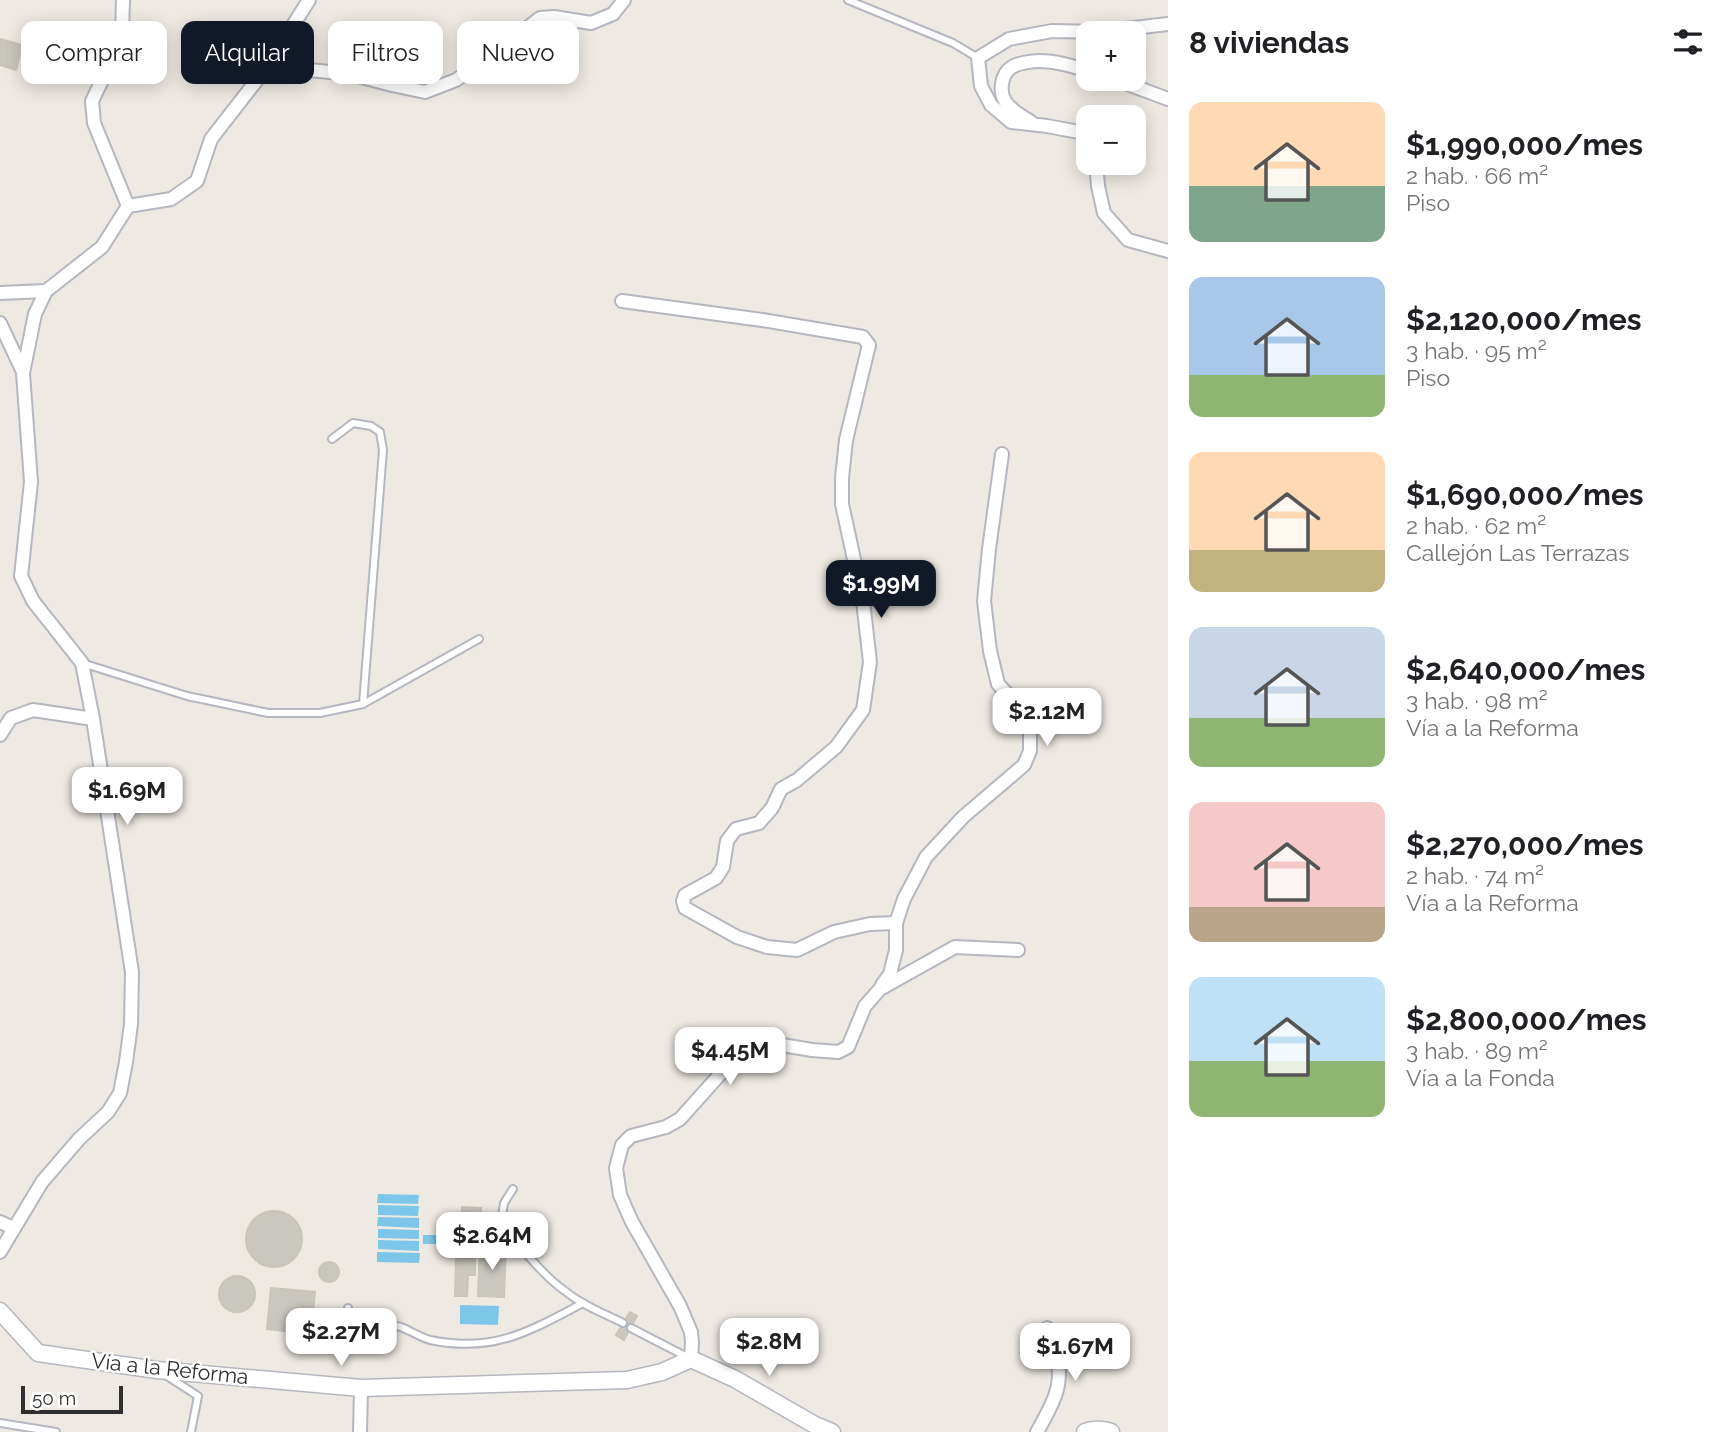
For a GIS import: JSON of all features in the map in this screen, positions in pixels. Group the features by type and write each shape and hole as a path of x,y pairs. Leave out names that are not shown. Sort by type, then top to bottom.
{"street":[{"path":"123,0 121,32 92,101 94,123 128,206"},
{"path":"296,21 309,0"},
{"path":"314,70 350,74 425,92 456,80 540,19 554,17 591,23 613,14 624,0"},
{"path":"1076,132 1011,122 991,105 981,86 978,58 1009,39 1052,31 1100,32 1168,24"},
{"path":"1034,125 1011,109 1003,99 1001,87 1004,76 1012,66 1038,61 1076,68"},
{"path":"0,1252 42,1182 79,1139 108,1112 120,1093 131,1024 132,972 82,663 33,601 21,576 31,482 23,373 35,314 46,291 102,247 128,206 171,199 197,181 211,139 254,84"},
{"path":"1146,91 1168,99"},
{"path":"1097,175 1104,213 1128,240 1168,251"},
{"path":"0,293 46,291"},
{"path":"622,301 863,337 869,345 846,440 842,478 842,504 863,601 870,662 863,710 836,747 797,780 781,789 772,808 758,822 736,829 727,841 723,867 716,878 685,895 683,901 685,908 737,937 767,947 797,950 834,932 870,924 896,923"},
{"path":"0,323 23,373"},
{"path":"832,1432 691,1359 691,1332 680,1306 632,1222 620,1195 615,1168 622,1145 631,1136 666,1127 680,1119 731,1062 754,1046 776,1044 838,1052 848,1047 865,1006 890,974 896,950 896,923 904,899 926,857 964,817 1024,765 1030,751 1030,718 998,684 990,652 984,601 1002,454"},
{"path":"0,735 11,718 33,710 93,719"},
{"path":"880,989 954,947 1017,950"},
{"path":"0,1222 13,1228"},
{"name":"Vía a la Reforma","path":"0,1311 38,1353 157,1370 361,1388 627,1380 662,1372 691,1359"},
{"path":"1037,1432 1058,1389 1059,1367 1047,1328"},
{"path":"360,1432 361,1388"},
{"path":"1085,1432 1111,1432"}],"lane":[{"path":"848,0 953,43 978,58"},
{"path":"332,439 353,423 371,426 380,432 383,450 363,705"},
{"path":"82,663 187,696 268,713 320,713 363,705 479,639"},
{"path":"513,1189 504,1203 501,1222 523,1251 563,1290 623,1323"},
{"path":"348,1308 347,1323 399,1326 427,1339 475,1345 515,1336 583,1303"},
{"path":"631,1328 691,1359"},
{"path":"157,1370 198,1396 191,1432"},
{"path":"0,1423 55,1432"}],"water":[{"path":"378,1194 419,1195 418,1204 377,1203"},
{"path":"378,1205 419,1206 418,1216 378,1215"},
{"path":"378,1217 419,1218 419,1228 377,1226"},
{"path":"378,1229 419,1230 419,1239 378,1238"},
{"path":"423,1235 445,1235 445,1244 423,1244"},
{"path":"378,1240 419,1241 419,1251 378,1249"},
{"path":"377,1252 420,1253 419,1263 377,1262"},
{"path":"460,1305 499,1306 498,1325 460,1324"}],"building":[{"path":"0,39 21,45 16,70 0,65"},
{"path":"462,1207 481,1208 480,1239 489,1239 489,1247 475,1247 475,1259 461,1259"},
{"path":"274,1211 285,1213 294,1219 300,1228 300,1250 294,1259 285,1265 274,1267 263,1265 254,1259 248,1250 246,1239 248,1228 254,1219 263,1213"},
{"path":"480,1247 506,1248 504,1297 478,1296"},
{"path":"456,1258 475,1259 475,1275 468,1275 467,1296 455,1296"},
{"path":"329,1262 336,1265 339,1272 336,1279 329,1282 322,1279 319,1272 322,1265"},
{"path":"237,1276 250,1281 255,1294 250,1307 237,1312 224,1307 219,1294 224,1281"},
{"path":"271,1288 315,1292 311,1334 267,1329"},
{"path":"630,1312 637,1316 624,1340 616,1335"}]}
